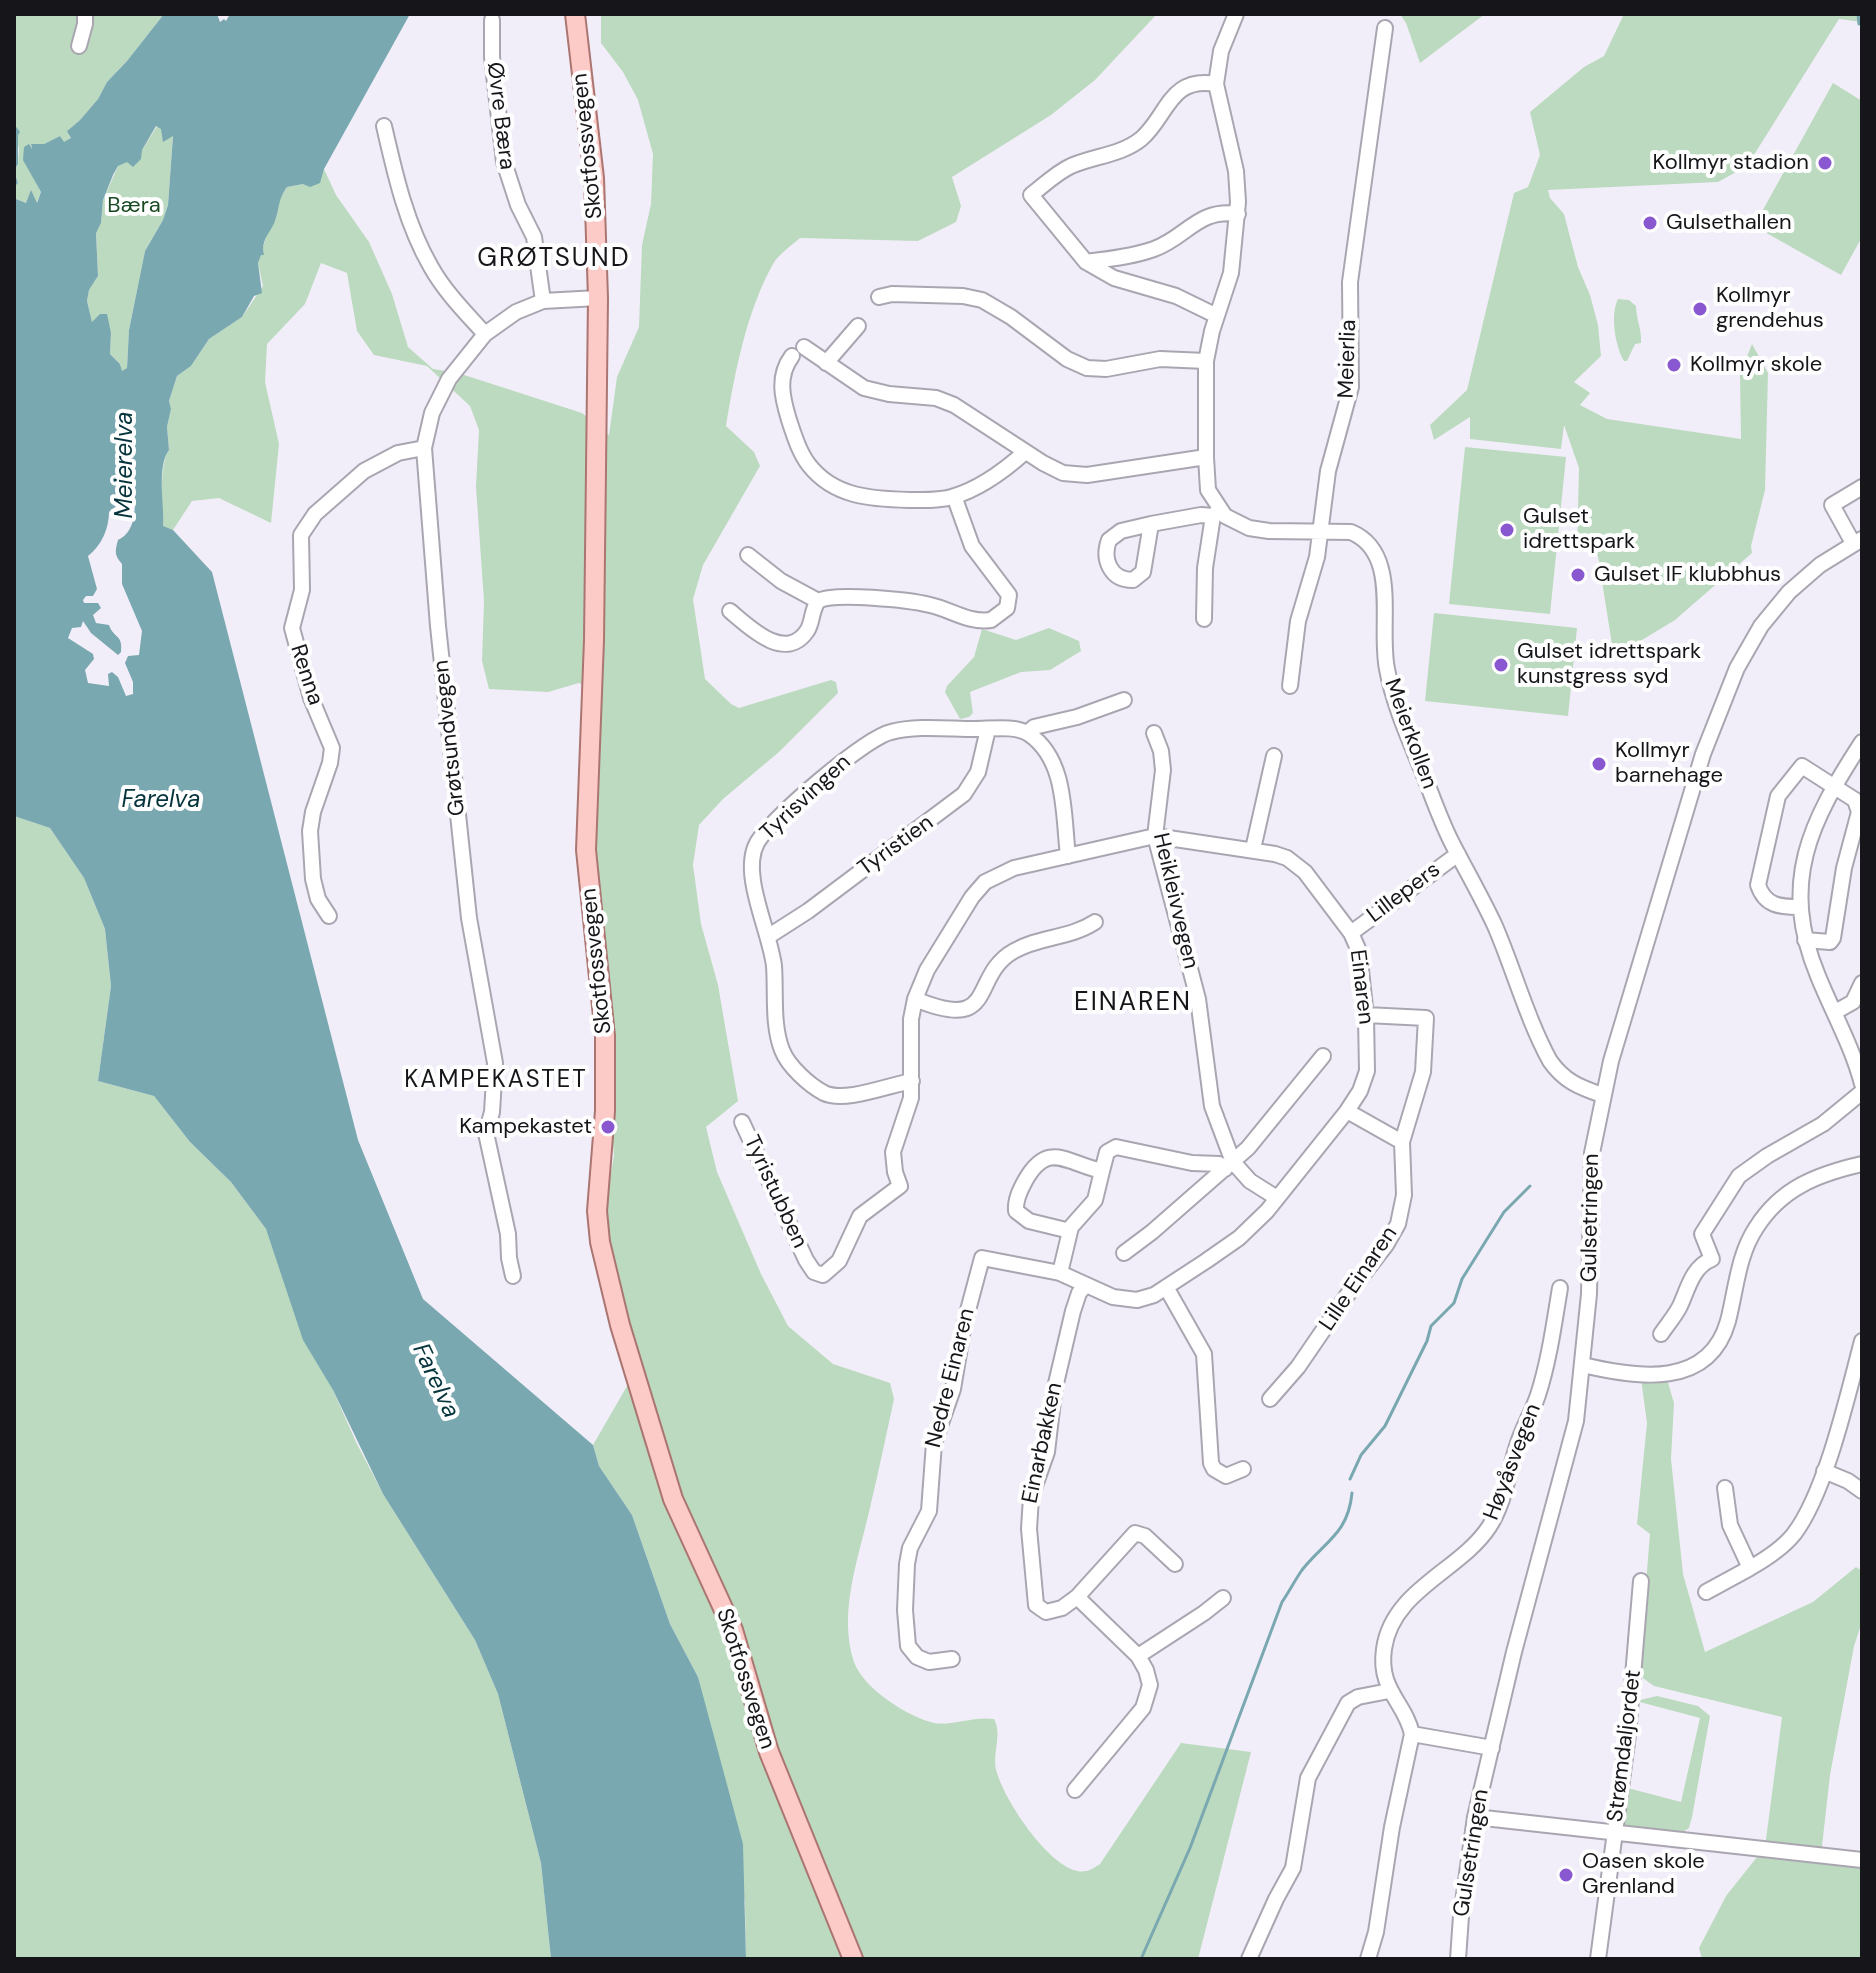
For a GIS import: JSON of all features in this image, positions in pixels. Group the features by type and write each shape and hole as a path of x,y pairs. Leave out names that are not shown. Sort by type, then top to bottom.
{"main road":[{"name":"Skotfossvegen","path":"575,14 594,178 598,298 594,640 586,850 605,1036 605,1111 597,1211 600,1242 616,1314 673,1499 733,1630 769,1752 853,1959"}],"street":[{"path":"79,46 85,14"},
{"path":"1204,619 1205,568 1216,513 1208,490 1206,361 1231,273 1238,214 1236,171 1216,84 1221,51 1236,14"},
{"name":"Øvre Bæra","path":"492,20 492,57 504,162 518,205 534,237 543,301"},
{"name":"Meierlia","path":"1290,686 1298,621 1314,573 1328,471 1351,387 1350,282 1385,28"},
{"path":"1216,84 1200,83 1181,90 1138,141 1072,165 1031,195 1086,262 1114,278 1176,296 1217,316"},
{"path":"384,126 402,198 420,245 445,288 485,334"},
{"path":"1086,262 1142,253 1164,245 1210,215 1238,214"},
{"path":"879,297 892,294 963,296 982,300 1011,317 1067,359 1087,368 1106,369 1160,359 1206,361"},
{"name":"Grøtsundvegen","path":"513,1276 508,1234 486,1133 492,1112 495,1063 469,918 438,626 424,448 432,413 449,379 485,334 516,312 543,301 598,298"},
{"path":"826,363 858,326"},
{"path":"1025,452 988,480 954,496 932,500 861,497 839,489 806,462 784,401 783,373 798,352 826,363 873,391 945,401 1058,471 1076,475 1206,457"},
{"name":"Renna","path":"329,916 318,899 313,879 310,831 332,748 311,698 292,628 302,590 301,535 315,514 364,471 398,453 424,448"},
{"path":"1858,541 1832,505 1862,487"},
{"path":"730,611 769,641 787,644 806,633 818,601 827,597 921,603 977,621 991,620 1003,612 1009,603 1008,591 972,546 954,496"},
{"path":"1151,524 1216,513"},
{"name":"Meierkollen","path":"1216,513 1258,530 1351,532 1360,536 1378,556 1384,581 1383,629 1387,671 1415,753 1458,854 1494,925 1550,1061 1570,1083 1602,1095"},
{"name":"Gulsetringen","path":"1458,1959 1475,1817 1514,1652 1576,1421 1591,1251 1592,1153 1602,1095 1695,782 1727,689 1749,646 1783,599 1820,565 1858,541"},
{"path":"748,555 781,581 818,601"},
{"path":"1068,856 1057,769 1027,733 1034,727 1077,717 1124,700"},
{"name":"Tyrisvingen","path":"912,1081 846,1096 833,1096 811,1084 784,1054 779,1041 769,936 751,864 756,844 772,824 879,735 906,729 988,729 1027,733"},
{"name":"Tyristien","path":"769,936 796,920 964,794 978,772 988,729"},
{"name":"Heikleivvegen","path":"1154,733 1161,751 1163,770 1155,836 1198,999 1212,1106 1229,1165"},
{"path":"1862,742 1835,786 1809,841 1802,869 1799,907 1805,940 1862,1084"},
{"path":"1253,849 1274,756"},
{"path":"1799,907 1774,905 1758,885 1778,796 1802,766 1855,800 1859,812 1844,868 1833,938 1825,943 1805,940"},
{"path":"912,1081 910,1037 915,999 927,970 972,897 985,882 1014,868 1155,836"},
{"name":"Einaren","path":"982,1258 1060,1273 1113,1297 1131,1301 1146,1298 1239,1238 1277,1198 1360,1091 1367,1071 1362,967 1351,933 1305,872 1287,858 1253,849 1155,836"},
{"name":"Lillepers","path":"1351,933 1458,854"},
{"path":"915,999 942,1008 967,1008 977,1001 998,966 1015,950 1073,934 1095,922"},
{"path":"1835,1012 1853,1002 1862,983"},
{"name":"Lille Einaren","path":"1270,1399 1298,1367 1392,1236 1404,1195 1402,1142 1423,1072 1426,1018 1366,1015"},
{"path":"1124,1253 1248,1148 1323,1056"},
{"name":"Tyristubben","path":"742,1122 806,1260 818,1275 828,1273 839,1261 855,1223 866,1209 900,1186 893,1152 911,1098 912,1081"},
{"path":"1712,1259 1702,1234 1739,1176 1823,1124 1862,1092"},
{"path":"1347,1111 1402,1142"},
{"path":"1060,1273 1070,1231 1078,1217 1095,1200 1107,1152 1116,1147 1192,1163 1229,1165 1277,1198"},
{"path":"1070,1231 1023,1218 1015,1206 1020,1189 1037,1163 1047,1157 1059,1157 1102,1171"},
{"path":"1583,1365 1610,1371 1664,1375 1692,1368 1711,1352 1724,1332 1740,1268 1755,1229 1785,1194 1810,1179 1862,1164"},
{"name":"Nedre Einaren","path":"952,1659 934,1663 912,1652 906,1638 908,1557 929,1511 934,1443 953,1389 963,1329 982,1258"},
{"path":"1661,1334 1693,1277 1707,1261 1712,1259 1740,1268"},
{"name":"Einarbakken","path":"1085,1286 1076,1301 1064,1345 1054,1392 1047,1452 1033,1489 1029,1516 1036,1605 1042,1611 1062,1608 1077,1597 1135,1533 1145,1536 1175,1564"},
{"path":"1166,1287 1204,1354 1211,1463 1214,1469 1226,1476 1243,1469"},
{"name":"Høyåsvegen","path":"1412,1734 1389,1691 1383,1661 1392,1624 1405,1604 1487,1531 1538,1394 1560,1288"},
{"path":"1706,1592 1775,1553 1792,1536 1824,1471 1862,1341"},
{"path":"1824,1471 1862,1491"},
{"path":"1725,1488 1730,1525 1750,1568"},
{"name":"Strømdaljordet","path":"1598,1959 1628,1735 1641,1581"},
{"path":"1075,1790 1145,1703 1149,1677 1138,1656 1077,1597"},
{"path":"1138,1656 1223,1598"},
{"path":"1249,1959 1293,1868 1305,1787 1319,1756 1352,1700 1389,1691"},
{"path":"1368,1959 1376,1932 1392,1827 1412,1734 1492,1748"},
{"path":"1475,1817 1862,1860"}],"green space":[{"path":"14,14 164,14 107,82 98,99 68,130 71,138 64,143 60,136 44,144 31,144 33,177 41,192 36,204 31,192 26,203 16,199 14,186 18,183 14,171 19,149 14,124"},
{"path":"601,14 1157,14 1095,80 1051,115 952,177 961,206 956,222 918,241 800,238 773,264 749,323 726,426 754,452 760,466 703,565 693,599 705,679 739,708 831,680 836,682 838,693 699,825 693,865 701,924 718,985 738,1101 706,1127 717,1172 761,1274 788,1326 833,1364 890,1383 894,1399 851,1587 848,1625 854,1662 876,1691 923,1720 941,1724 994,1719 997,1773 1009,1799 1040,1844 1065,1866 1077,1871 1087,1871 1100,1864 1181,1743 1251,1752 1198,1959 746,1959 745,1902 698,1677 670,1624 632,1515 599,1466 593,1445 638,1367 607,1234 607,1194 614,1156 593,871 600,693 579,683 548,692 489,689 482,661 484,601 476,487 479,430 470,406 427,366 374,355 357,331 347,273 321,263 305,304 267,344 265,382 279,444 271,523 219,498 192,501 173,530 163,527 162,487 169,450 169,401 177,376 191,366 209,339 242,317 263,286 258,263 267,234 276,219 278,201 287,187 303,184 324,169 336,195 369,242 392,294 408,347 433,369 458,373 582,413 609,435 617,377 639,327 642,245 651,204 653,154 638,100 623,72 601,43"},
{"path":"1400,14 1485,14 1420,63"},
{"path":"1624,14 1862,14 1862,22 1839,19 1747,166 1718,182 1548,190 1550,198 1564,214 1598,325 1601,356 1574,382 1590,393 1580,405 1607,419 1741,439 1740,374 1752,344 1768,373 1765,490 1752,553 1675,620 1614,657 1598,556 1577,546 1579,468 1564,425 1561,449 1470,439 1470,417 1434,440 1430,425 1467,390 1514,193 1528,187 1540,155 1530,112 1584,67 1604,56"},
{"name":"Kollmyr stadion","path":"1833,83 1862,101 1862,237 1841,275 1754,226"},
{"name":"Bæra","path":"157,126 173,135 168,205 145,251 129,330 127,368 122,372 120,364 110,354 111,333 106,318 92,322 87,301 89,290 98,276 96,232 101,223 103,200 118,166 142,150"},
{"path":"1618,299 1629,300 1636,306 1641,333 1641,343 1635,344 1627,361 1621,355 1616,339 1614,313"},
{"name":"Gulset idrettspark","path":"1465,447 1566,457 1550,614 1449,604"},
{"name":"Gulset idrettspark kunstgress syd","path":"1434,613 1577,628 1568,716 1425,701"},
{"path":"1049,628 1079,641 1081,651 1050,670 1021,672 970,692 973,713 960,719 945,692 974,657 982,629 1016,640"},
{"path":"14,816 50,828 84,878 105,929 111,986 98,1081 154,1096 190,1142 231,1182 266,1229 285,1282 356,1442 383,1494 475,1640 498,1694 541,1863 551,1959 14,1959"},
{"path":"1641,1379 1667,1379 1674,1403 1671,1459 1683,1574 1705,1652 1813,1602 1856,1567 1862,1571 1862,1622 1854,1646 1830,1775 1821,1855 1862,1861 1862,1959 1702,1959 1699,1948 1726,1896 1765,1847 1782,1717 1654,1686 1640,1676 1650,1534 1637,1524 1647,1423"},
{"path":"1657,1696 1698,1706 1710,1716 1692,1817 1689,1828 1680,1834 1625,1828 1622,1822 1624,1787 1681,1802 1700,1718 1636,1701"}],"water":[{"name":"Farelva","path":"164,14 217,14 220,22 226,21 230,14 410,14 324,169 320,183 310,187 303,184 287,187 284,192 265,240 264,255 258,263 262,293 254,296 242,317 209,339 191,366 177,376 169,401 169,450 163,467 163,526 173,530 212,572 358,1140 423,1299 593,1445 599,1466 632,1515 670,1624 698,1677 743,1844 746,1959 551,1959 541,1863 498,1694 475,1640 383,1494 333,1390 303,1340 266,1229 231,1182 190,1142 154,1096 98,1081 111,986 105,929 84,878 50,828 14,816 14,187 16,199 26,203 31,190 37,203 41,192 23,160 24,147 29,144 32,149 31,144 44,144 60,136 64,142 71,138 67,131 98,99 107,82","holes":["156,126 161,129 163,142 173,136 168,205 145,251 129,330 127,368 122,371 120,364 110,354 111,333 107,314 100,314 92,322 87,301 89,290 98,276 96,233 101,223 103,200 118,166 127,162 133,167 141,159 142,150","132,480 134,515 129,530 118,540 116,550 122,564 122,584 142,631 139,655 128,656 125,663 133,682 133,694 126,696 118,677 112,672 108,674 109,686 88,683 85,670 94,659 93,654 68,638 72,628 81,627 83,621 91,633 118,655 121,652 119,639 109,625 96,623 93,615 101,608 98,603 84,603 83,600 86,596 93,596 97,589 88,556 103,537 109,512 119,504 123,486"]},
{"path":"14,124 20,132 18,164 14,171"}],"waterway":[{"path":"1858,14 1859,24"},
{"path":"1350,1479 1361,1455 1385,1426 1427,1341 1431,1326 1454,1303 1462,1279 1504,1212 1530,1186"},
{"path":"1141,1959 1190,1848 1282,1602 1302,1570 1340,1528 1350,1507 1352,1493"}],"place":[{"name":"Kollmyr stadion","path":"1825,163"},
{"name":"Gulsethallen","path":"1650,223"},
{"name":"Kollmyr grendehus","path":"1700,309"},
{"name":"Kollmyr skole","path":"1674,365"},
{"name":"Gulset idrettspark","path":"1507,530"},
{"name":"Gulset IF klubbhus","path":"1578,575"},
{"name":"Gulset idrettspark kunstgress syd","path":"1501,665"},
{"name":"Kollmyr barnehage","path":"1599,764"},
{"name":"Kampekastet","path":"608,1127"},
{"name":"Oasen skole Grenland","path":"1566,1875"}],"district":[{"name":"GRØTSUND","path":"554,259"},
{"name":"EINAREN","path":"1133,1003"},
{"name":"KAMPEKASTET","path":"496,1081"}],"water label":[{"name":"Meierelva","path":"126,465"}]}
